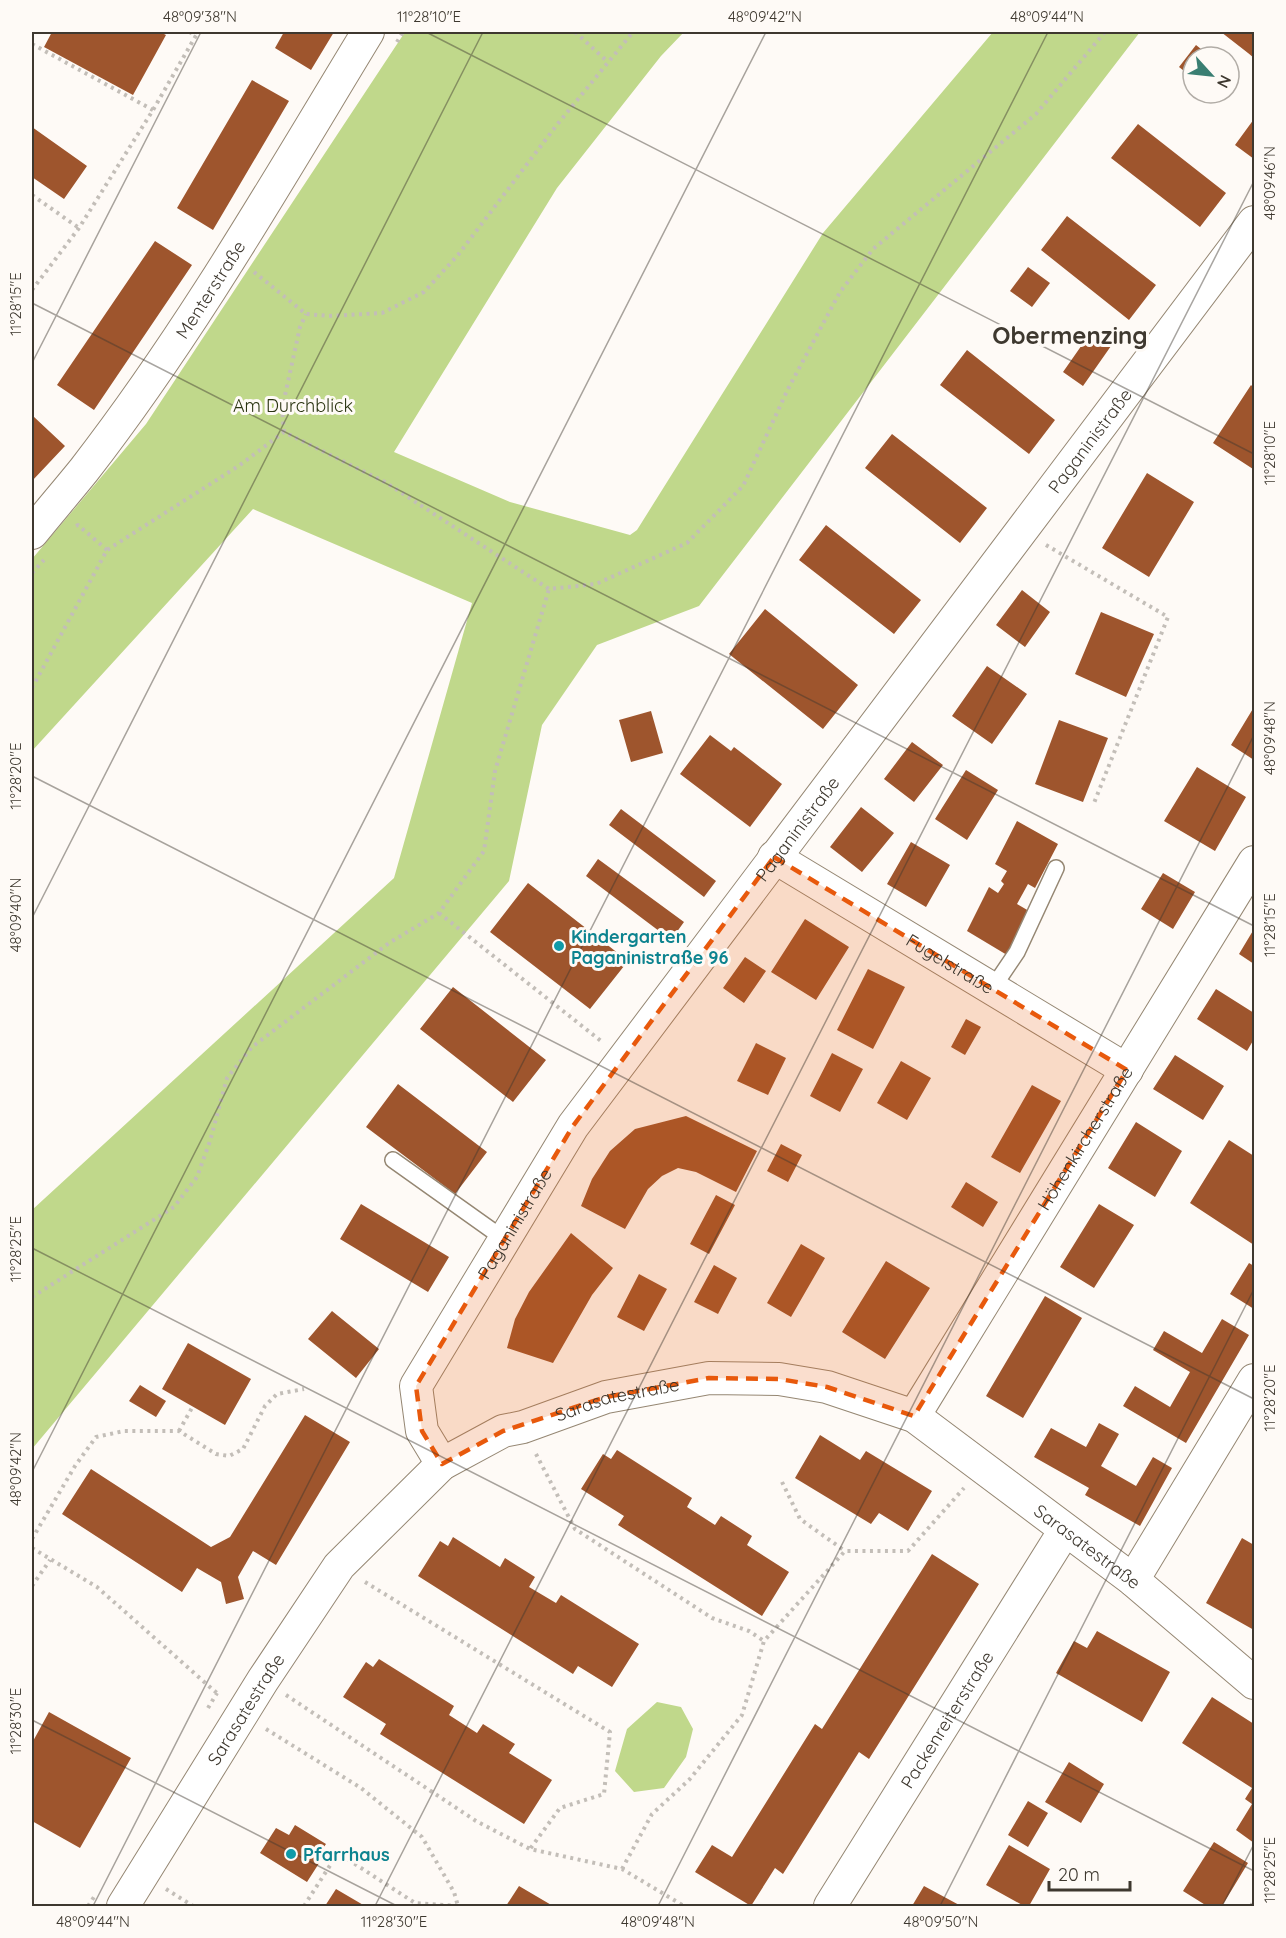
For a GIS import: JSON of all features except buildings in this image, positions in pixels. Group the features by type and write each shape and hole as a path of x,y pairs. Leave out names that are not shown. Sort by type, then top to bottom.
{"street":[{"name":"Menterstraße","path":"39,545 84,470 137,398 231,257 368,32"},
{"name":"Paganinistraße","path":"442,1464 422,1431 416,1386 573,1126 1254,222"},
{"name":"Fugelstraße","path":"774,857 1126,1070"},
{"name":"Höhenkircherstraße","path":"914,1416 1254,862"},
{"name":"Sarasatestraße","path":"123,1906 263,1680 339,1566 442,1464 503,1431 523,1427 606,1397 709,1378 779,1379 827,1387 914,1416 1133,1580 1254,1683"},
{"path":"1133,1580 1254,1380"},
{"name":"Packenreiterstraße","path":"830,1906 1065,1530"}],"lane":[{"path":"992,989 1017,952 1056,868"},
{"path":"393,1160 504,1239"}],"path":[{"path":"32,290 79,228 153,110 197,33 189,32"},
{"path":"575,32 608,62"},
{"path":"231,257 256,273 306,314 329,316 382,313 424,292 458,255 556,126 633,32"},
{"path":"284,432 385,482 549,590 596,584 687,543 743,486 788,389 840,292 873,249 1036,114 1105,32"},
{"path":"32,44 153,110"},
{"path":"32,195 79,228"},
{"path":"284,432 282,409 300,327 306,314"},
{"path":"32,688 107,550 240,465 284,432"},
{"path":"70,533 78,525 107,550"},
{"path":"1022,530 1168,617 1094,803"},
{"path":"32,573 39,545"},
{"path":"32,1297 174,1207 197,1177 210,1141 227,1078 252,1047 389,943 439,913 484,851 495,771 549,590"},
{"path":"439,913 623,1059"},
{"path":"32,1539 75,1466 96,1437 124,1431 179,1431 216,1454 229,1456 243,1449 265,1406 277,1394 304,1389"},
{"path":"179,1431 193,1407"},
{"path":"523,1427 575,1529 712,1618 749,1631 764,1641"},
{"path":"782,1482 800,1518 845,1551 908,1551 982,1468"},
{"path":"622,1869 652,1814 689,1780 742,1715 764,1641 845,1551"},
{"path":"32,1586 50,1560"},
{"path":"339,1566 610,1732 604,1794 561,1808 530,1849"},
{"path":"263,1680 476,1821 530,1849 622,1869 684,1906"},
{"path":"304,1906 338,1853 415,1903 458,1906"},
{"path":"1251,1906 1254,1901"}],"highlighted area":[{"path":"774,857 1127,1070 914,1416 827,1387 779,1379 709,1378 606,1397 503,1431 442,1464 422,1431 416,1386 573,1126"}],"green space":[{"name":"Am Durchblick","path":"405,32 684,32 661,56 557,188 394,452 510,502 630,535 637,530 823,233 993,32 1140,32 699,606 597,645 542,725 509,881 32,1449 32,1210 394,878 472,603 253,509 32,751 32,559 146,424"},
{"path":"657,1702 681,1707 693,1729 686,1757 664,1788 634,1792 615,1771 627,1729"}],"place":[{"name":"Kindergarten Paganinistraße 96","path":"559,946"},
{"name":"Pfarrhaus","path":"291,1854"}],"district":[{"name":"Obermenzing","path":"1070,335"}]}
